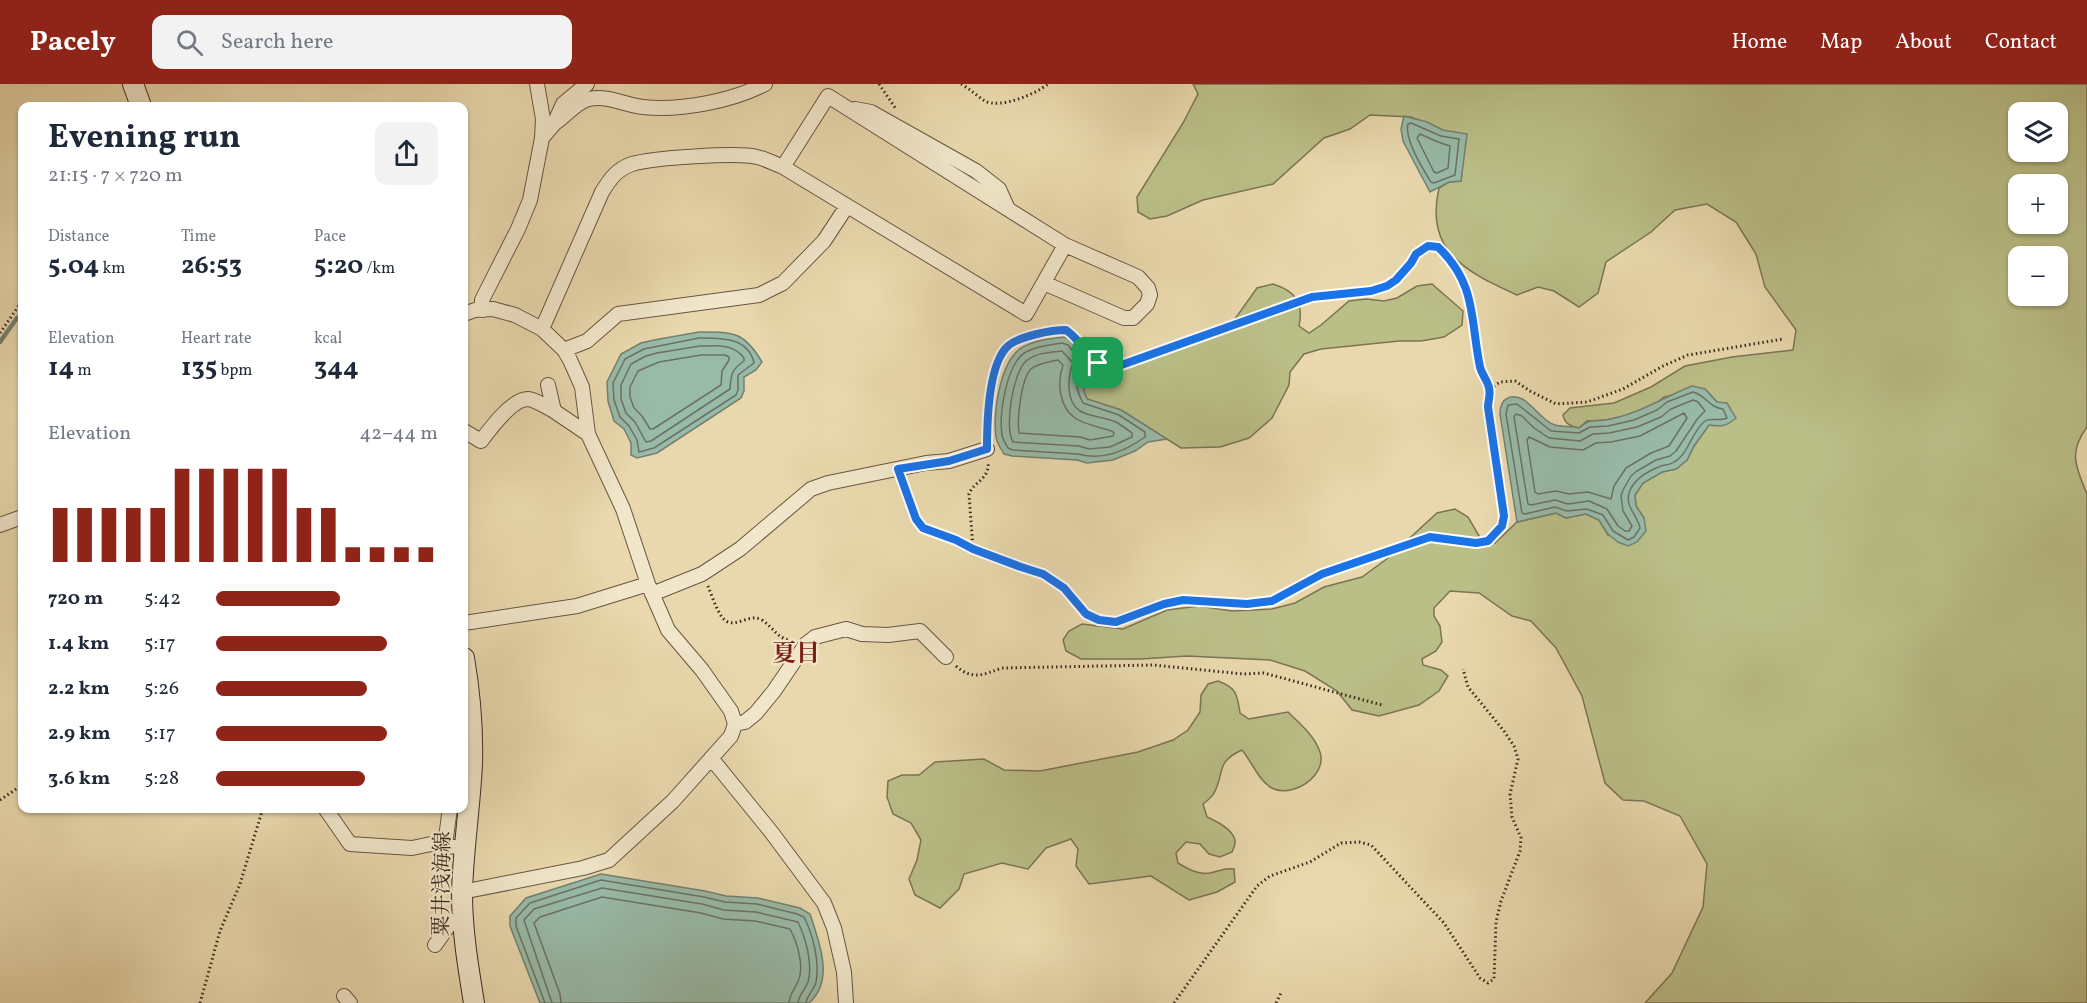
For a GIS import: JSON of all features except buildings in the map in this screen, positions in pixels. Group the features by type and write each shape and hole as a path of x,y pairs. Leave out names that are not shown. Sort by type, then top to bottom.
{"main road":[{"path":"133,84 140,102"},
{"name":"粟井浅海線","path":"468,683 468,737 472,764 462,892 469,1001"}],"street":[{"path":"483,310 482,300 530,200 542,138 543,119 537,84"},
{"path":"554,124 563,104 587,84"},
{"path":"542,138 554,124 588,99 605,98 643,107 675,106 712,102 754,90 765,84"},
{"path":"783,167 828,96 1065,245 1138,278 1148,288 1150,296 1147,304 1133,318 1124,318 1044,283"},
{"path":"542,329 602,192 613,175 630,164 651,160 756,156 783,167 1026,314 1065,245"},
{"path":"564,350 587,341 618,314 759,295 783,283 824,241 847,206"},
{"path":"462,892 583,868 609,860 673,801 731,736 735,724 730,711 702,670 668,630 650,589 623,509 588,434 582,387 564,350 542,329 515,315 493,309 468,313"},
{"path":"548,385 554,411"},
{"path":"468,433 481,441 502,415 520,401 528,399 554,411 588,434"},
{"path":"468,621 577,606 702,574 740,549 811,489 828,483 949,461 987,449"},
{"path":"0,525 18,518"},
{"path":"735,724 745,722 756,713 806,644 814,637 846,629 862,634 888,635 921,631 946,657"},
{"path":"711,758 772,833 824,903 834,928 844,972 846,1003"},
{"path":"329,813 350,843 412,848 431,844 466,848"},
{"path":"445,845 449,813"},
{"path":"435,945 452,921 463,920"}],"path":[{"path":"961,84 985,101 994,104 1031,96 1048,84"},
{"path":"898,469 916,519 923,528 973,549 1043,574 1064,588 1086,614 1099,620 1116,622 1164,604 1183,600 1247,604 1272,601 1322,574 1430,537 1476,543 1488,541 1502,526 1504,516 1488,407 1490,389 1481,370 1466,283 1446,254 1438,247 1428,246 1416,254 1396,280 1387,286 1371,291 1312,297 1113,368 1098,363 1066,330 1055,330 1020,339 1008,346 997,365 988,405 989,471 985,478 971,488 969,494 973,549"},
{"path":"0,333 18,310"},
{"path":"1490,389 1500,382 1515,381 1556,404 1587,402 1623,389 1663,366 1688,355 1783,339"},
{"path":"702,574 722,617 728,622 733,624 746,618 754,618 763,621 778,636 797,641"},
{"path":"946,657 969,675 980,675 1002,668 1142,665 1243,674 1264,673 1382,705"},
{"path":"1174,1003 1257,886 1270,876 1310,862 1341,843 1359,842 1371,845 1444,922 1480,978 1488,983 1494,979 1496,922 1501,901 1520,851 1521,838 1512,817 1510,794 1518,759 1514,746 1504,730 1468,687 1463,669"},
{"path":"0,800 18,788"},
{"path":"200,1003 220,931 240,884 261,813"},
{"path":"1276,1003 1281,993"}],"green space":[{"path":"1193,84 2087,84 2087,427 2077,444 2076,460 2087,494 2087,1003 1645,1003 1672,973 1703,907 1707,864 1680,816 1644,801 1623,800 1605,783 1582,696 1556,648 1531,621 1512,616 1479,593 1450,591 1434,608 1434,616 1440,626 1442,642 1436,651 1422,659 1423,665 1441,670 1448,676 1439,691 1419,705 1379,716 1352,710 1337,691 1305,671 1270,660 1187,656 1081,659 1066,651 1063,640 1069,631 1082,624 1123,629 1167,610 1199,606 1232,611 1272,609 1295,603 1324,587 1362,577 1388,558 1437,513 1455,509 1468,517 1482,541 1495,543 1517,522 1556,513 1566,518 1586,514 1599,520 1608,535 1644,518 1636,506 1635,495 1643,483 1662,472 1676,469 1687,460 1709,425 1717,402 1705,389 1664,397 1654,405 1632,415 1587,421 1579,428 1565,421 1563,415 1570,408 1614,403 1651,387 1685,366 1732,357 1793,350 1796,330 1765,287 1756,254 1736,222 1707,204 1675,210 1651,232 1606,262 1598,293 1579,307 1554,291 1538,287 1517,295 1466,268 1444,244 1438,228 1436,210 1439,188 1449,182 1461,181 1463,159 1443,130 1411,117 1370,115 1350,129 1324,138 1273,184 1203,200 1167,216 1150,219 1138,212 1137,197 1183,123 1198,94"},
{"path":"1273,284 1287,290 1296,299 1300,310 1299,326 1309,333 1349,301 1366,299 1384,301 1397,298 1417,286 1432,284 1463,311 1462,325 1444,337 1321,349 1304,354 1290,372 1289,385 1272,418 1249,438 1220,447 1181,448 1121,410 1087,399 1082,388 1083,375 1108,361 1143,358 1230,326 1257,288"},
{"path":"1218,681 1233,689 1237,696 1240,713 1249,719 1288,712 1314,740 1320,752 1321,761 1313,777 1297,788 1288,790 1279,790 1265,783 1242,750 1233,754 1224,764 1214,793 1203,804 1207,817 1225,827 1232,834 1235,843 1232,852 1220,857 1209,854 1200,844 1186,842 1176,853 1178,863 1197,872 1210,873 1234,869 1235,882 1217,892 1189,900 1151,876 1089,884 1076,866 1078,849 1071,839 1046,848 1028,869 1002,863 964,874 959,889 940,908 915,895 909,879 917,860 921,840 911,823 893,814 887,797 888,781 902,775 919,775 935,762 984,759 1004,770 1040,771 1138,752 1173,740 1188,730 1200,712 1201,695 1208,684"}],"water":[{"path":"1404,116 1427,122 1443,130 1467,134 1461,181 1449,182 1430,192 1403,141 1401,129"},
{"path":"699,332 736,335 749,344 762,362 756,370 744,377 744,391 741,398 657,453 637,458 631,455 631,443 624,429 614,421 608,401 607,382 621,354 641,343"},
{"path":"1064,337 1076,345 1090,364 1083,381 1087,399 1121,410 1167,439 1148,442 1135,451 1113,460 1087,463 1077,460 1004,454 998,444 995,427 997,401 1009,363 1015,353 1023,347 1043,340"},
{"path":"1692,386 1705,389 1717,402 1727,403 1736,418 1724,425 1709,425 1687,460 1676,469 1662,472 1643,483 1635,495 1636,506 1644,518 1646,531 1637,542 1628,546 1618,542 1608,534 1599,520 1586,514 1566,518 1556,513 1517,522 1500,414 1501,405 1506,399 1521,398 1549,422 1558,426 1579,428 1589,422 1628,414"},
{"path":"601,874 726,896 758,898 800,908 810,914 823,960 823,972 817,994 809,1003 540,1003 510,926 510,916 526,898"}],"waterway":[{"path":"0,342 17,318"}],"district":[{"name":"夏目","path":"796,655"}],"route":[{"path":"1428,246 1438,247 1458,269 1466,283 1470,299 1481,370 1490,389 1488,407 1504,516 1502,526 1488,541 1476,543 1430,537 1322,574 1272,601 1247,604 1183,600 1164,604 1116,622 1099,620 1086,614 1064,588 1043,574 923,528 916,519 898,469 949,461 987,449 988,405 997,365 1008,346 1020,339 1055,330 1066,330 1074,335 1098,363 1113,368 1312,297 1371,291 1387,286 1396,280 1416,254 1428,246"}]}
